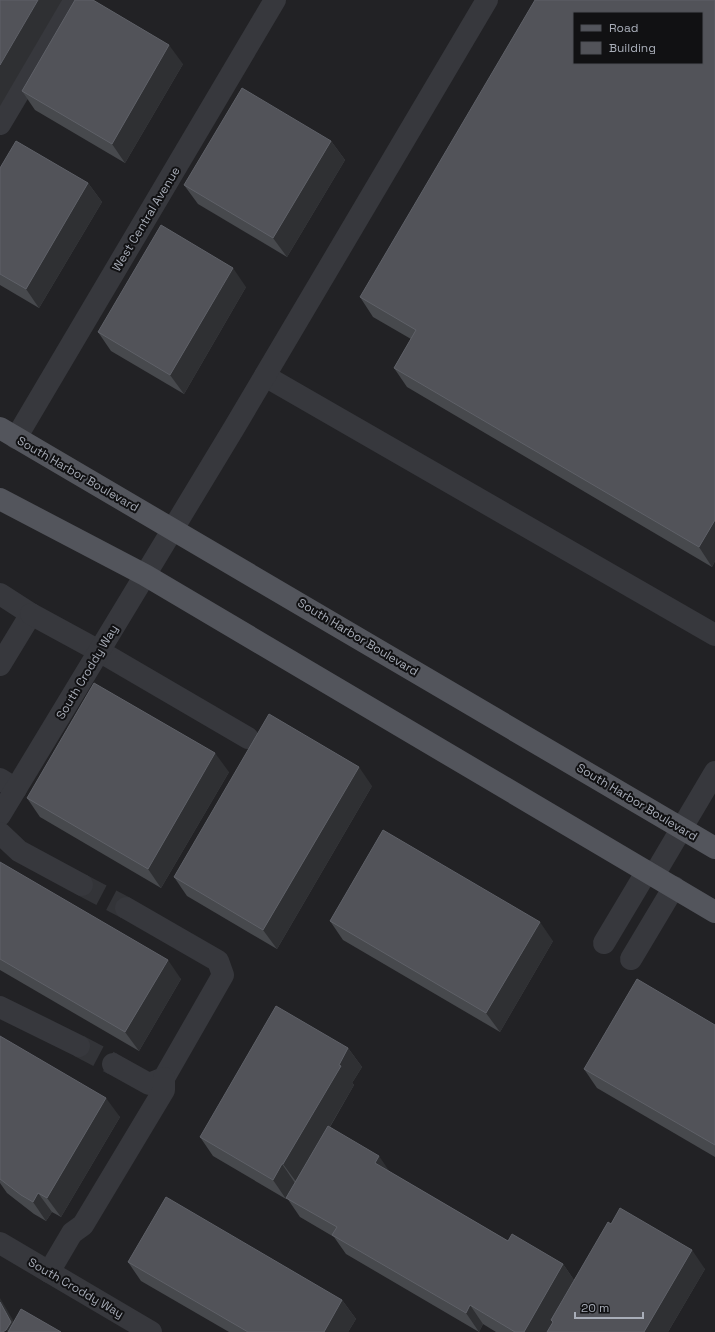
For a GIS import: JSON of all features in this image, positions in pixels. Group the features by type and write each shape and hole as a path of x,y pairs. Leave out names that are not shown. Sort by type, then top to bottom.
{"main road":[{"name":"South Harbor Boulevard","path":"8,433 173,528 715,848"},
{"path":"0,499 145,575 674,886 715,912"}],"street":[{"path":"0,124 74,0"},
{"name":"West Central Avenue","path":"8,433 275,0"},
{"name":"South Croddy Way","path":"0,815 8,784 99,651 487,0"},
{"path":"264,376 715,635"},
{"path":"0,594 31,614 99,651 248,738"},
{"path":"0,665 31,614"},
{"path":"604,943 682,828 715,772"},
{"path":"0,833 19,850 82,885"},
{"path":"631,959 674,886"},
{"path":"49,1272 72,1233 83,1225 164,1090 164,1078 223,975 218,961 126,908"},
{"path":"0,1007 79,1046"},
{"path":"113,1064 149,1084 164,1078"},
{"name":"South Croddy Way","path":"0,1243 151,1332"}],"shaded area":[{"path":"0,0 715,0 715,1332 0,1332"}],"building":[{"path":"0,0 38,0 0,65"},
{"path":"75,0 93,0 169,45 112,144 22,91"},
{"path":"535,0 715,0 715,520 699,547 394,368 416,330 360,297"},
{"path":"242,88 331,141 273,238 184,185"},
{"path":"16,141 88,183 26,289 0,274 0,168"},
{"path":"161,225 233,268 170,375 98,332"},
{"path":"94,683 215,753 148,869 27,798"},
{"path":"269,714 359,767 263,930 174,877"},
{"path":"383,830 540,922 486,1013 330,921"},
{"path":"0,862 168,960 125,1032 0,959"},
{"path":"637,979 715,1025 715,1145 584,1069"},
{"path":"276,1006 348,1048 339,1065 341,1066 273,1180 200,1137"},
{"path":"0,1036 106,1098 47,1198 38,1193 33,1202 0,1179"},
{"path":"328,1126 379,1156 375,1163 508,1241 512,1234 563,1264 524,1332 515,1332 470,1305 466,1313 332,1235 337,1227 286,1198"},
{"path":"166,1197 342,1300 324,1332 248,1332 128,1262"},
{"path":"620,1208 692,1250 644,1332 547,1332 553,1322 551,1320 608,1222 611,1224"},
{"path":"0,1302 11,1322 3,1332 0,1332"},
{"path":"21,1309 61,1332 8,1332"}],"tunnel":[{"path":"82,885 126,908"},
{"path":"79,1046 113,1064"}]}
